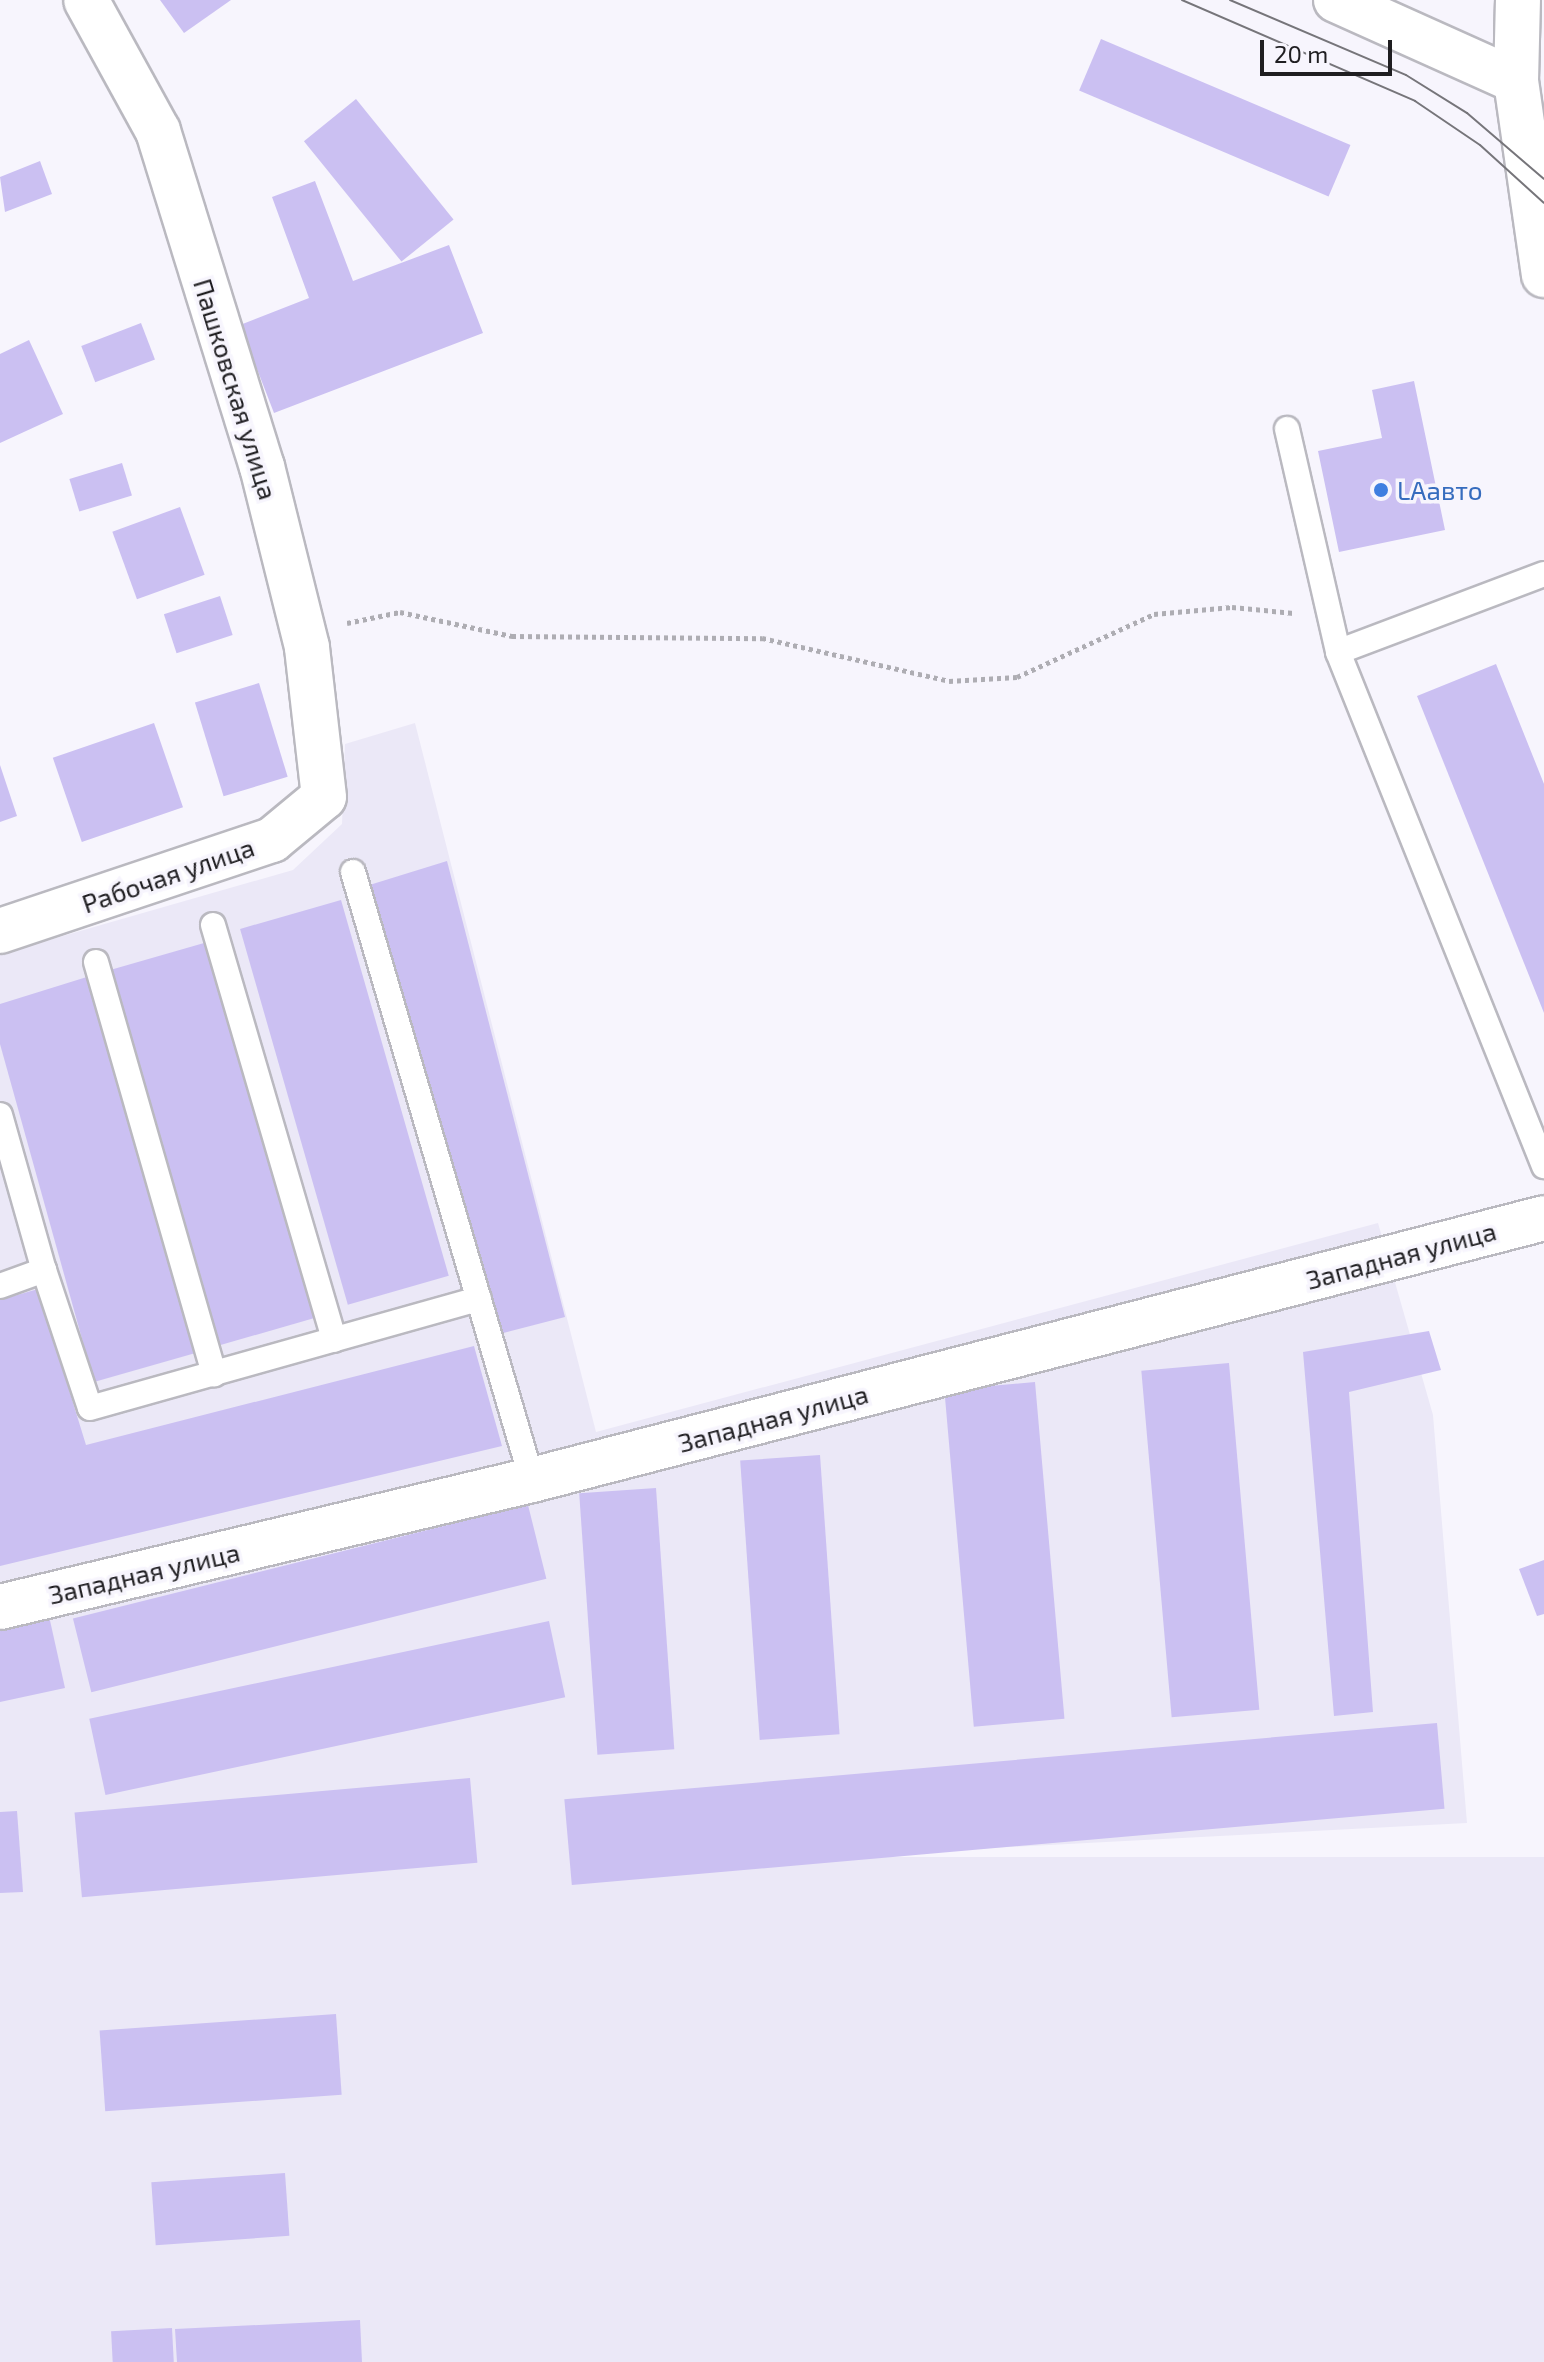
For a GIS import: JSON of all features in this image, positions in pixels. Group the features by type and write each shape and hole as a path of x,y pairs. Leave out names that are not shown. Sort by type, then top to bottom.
{"street":[{"name":"Пашковская улица","path":"86,0 158,131 262,467 303,632 324,797"},
{"path":"1336,0 1516,81"},
{"path":"1518,0 1516,81 1544,275"},
{"name":"Рабочая улица","path":"0,931 272,840 324,797"},
{"name":"Западная улица","path":"0,1607 532,1480 1544,1218"}],"lane":[{"path":"1287,429 1338,652 1544,1166"},
{"path":"1338,652 1544,574"},
{"path":"353,872 532,1480"},
{"path":"213,925 334,1340"},
{"path":"96,962 214,1374"},
{"path":"0,1115 44,1270 90,1408 479,1299"},
{"path":"0,1286 44,1270"}],"path":[{"path":"303,632 400,612 512,636 762,638 949,681 1017,677 1154,614 1232,607 1331,617"}],"shaded area":[{"path":"415,723 596,1432 1378,1223 1433,1415 1467,1823 0,1900 0,954 293,870 342,824 345,744"},
{"path":"0,1857 1544,1857 1544,2362 0,2362"}],"building":[{"path":"160,0 231,0 184,33"},
{"path":"1101,39 1350,145 1329,196 1079,91"},
{"path":"356,99 454,219 401,262 304,141"},
{"path":"40,161 52,194 5,212 0,177"},
{"path":"315,181 353,281 449,245 483,333 274,413 240,325 309,298 272,197"},
{"path":"141,323 155,359 95,382 81,346"},
{"path":"29,340 63,414 0,443 0,354"},
{"name":"LAавто","path":"1414,381 1445,530 1339,552 1318,451 1382,438 1372,390"},
{"path":"122,463 132,496 79,512 69,479"},
{"path":"180,507 205,575 137,599 112,532"},
{"path":"220,596 233,635 177,653 164,614"},
{"path":"1496,664 1544,784 1544,1013 1417,696"},
{"path":"259,683 288,777 224,796 195,703"},
{"path":"154,723 183,807 82,842 53,758"},
{"path":"0,765 17,816 0,822"},
{"path":"447,861 565,1317 492,1336 363,887"},
{"path":"341,900 449,1276 348,1305 240,929"},
{"path":"211,941 319,1317 219,1346 111,970"},
{"path":"90,976 199,1352 94,1382 0,1044 0,1004"},
{"path":"38,1289 86,1445 474,1346 502,1446 0,1566 0,1300"},
{"path":"1429,1331 1441,1370 1349,1392 1373,1712 1334,1716 1303,1352"},
{"path":"1229,1363 1259,1710 1172,1717 1141,1371"},
{"path":"1035,1382 1064,1719 974,1727 944,1390"},
{"path":"820,1455 840,1734 760,1740 740,1461"},
{"path":"656,1488 674,1749 597,1755 579,1493"},
{"path":"528,1505 546,1579 91,1692 73,1618"},
{"path":"1544,1560 1544,1614 1537,1616 1519,1569"},
{"path":"47,1607 65,1688 0,1702 0,1618"},
{"path":"549,1621 565,1697 105,1795 89,1719"},
{"path":"1437,1723 1444,1809 572,1885 564,1799"},
{"path":"470,1778 477,1863 82,1897 75,1813"},
{"path":"17,1811 23,1892 0,1893 0,1812"},
{"path":"336,2014 342,2095 105,2111 100,2031"},
{"path":"285,2173 289,2236 156,2245 151,2182"},
{"path":"360,2320 362,2362 177,2362 175,2329"},
{"path":"172,2328 174,2362 113,2362 111,2331"}],"tram line":[{"path":"1182,0 1415,101 1480,145 1544,203"},
{"path":"1230,0 1406,75 1467,113 1544,179"}],"place":[{"name":"LAавто","path":"1381,490"}]}
